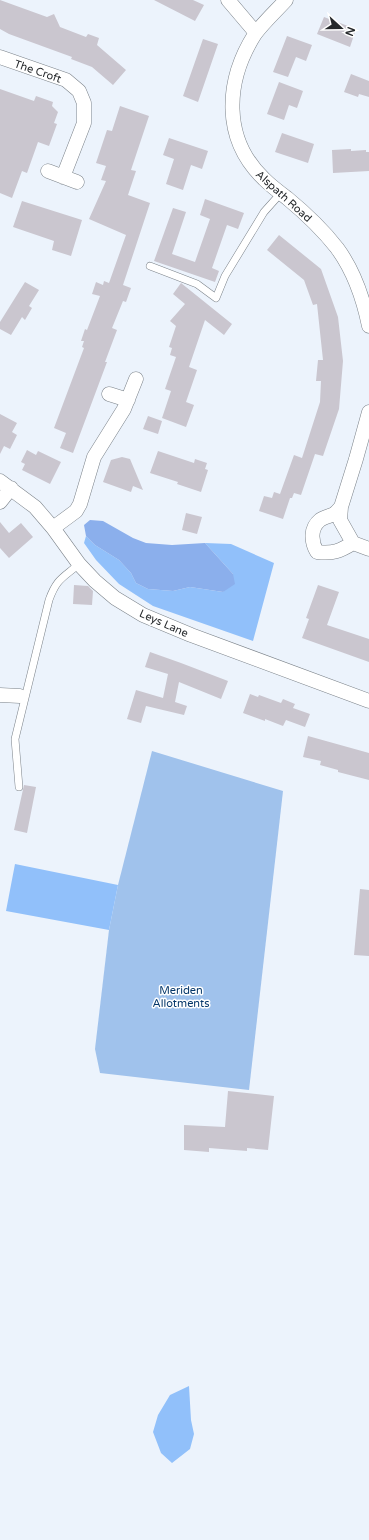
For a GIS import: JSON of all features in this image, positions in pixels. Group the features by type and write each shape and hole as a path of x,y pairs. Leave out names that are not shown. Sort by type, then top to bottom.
{"street":[{"path":"228,0 256,33"},
{"name":"Alspath Road","path":"286,0 256,33 241,64 231,102 232,122 241,148 248,162 264,179 312,221 336,247 353,274 365,306 369,326"},
{"name":"The Croft","path":"0,57 66,80 79,91 84,103 84,123 63,177"},
{"path":"48,171 77,182"},
{"path":"53,528 76,511 94,457 124,409 136,379"},
{"path":"109,394 128,400"},
{"path":"369,412 341,507 340,520 353,543 369,549"},
{"path":"0,502 5,484"},
{"name":"Leys Lane","path":"5,484 35,507 53,528 79,564 95,581 115,598 143,615 191,635 369,701"},
{"path":"341,507 335,514 320,520 315,526 312,537 313,546 318,552 328,553 341,551 353,543"},
{"path":"0,695 20,696"}],"lane":[{"path":"150,266 197,284 216,298 225,276 264,212 281,193"},
{"path":"19,787 15,739 49,600 54,587 60,578 79,564"}],"green space":[{"name":"Meriden Allotments","path":"152,751 283,791 249,1090 100,1073 95,1049 109,930 118,885"}],"shaded area":[{"path":"90,520 103,521 133,538 146,543 172,545 205,543 233,574 235,584 223,592 190,587 173,591 148,589 136,583 131,573 119,560 95,545 86,536 84,525"},
{"path":"86,536 95,545 119,560 131,573 136,583 148,589 173,591 190,587 223,592 233,574 205,543 231,544 274,563 253,641 153,606 119,584 96,560 84,543"},
{"path":"15,864 118,885 109,930 6,911"},
{"path":"189,1386 191,1420 194,1434 190,1449 172,1463 161,1453 153,1432 158,1415 170,1395"}],"building":[{"path":"0,0 47,17 54,14 60,27 86,37 88,34 99,38 97,45 126,70 113,85 92,67 71,59 72,57 9,34 0,29"},
{"path":"154,0 193,0 204,5 195,21"},
{"path":"324,17 356,29 350,47 317,34"},
{"path":"287,36 312,45 306,61 296,57 288,77 273,72"},
{"path":"203,39 218,44 198,102 183,96"},
{"path":"351,74 369,81 369,97 359,94 358,97 344,92"},
{"path":"279,82 303,91 297,108 289,105 284,120 267,114"},
{"path":"0,89 34,101 36,96 53,102 52,106 58,112 54,123 57,124 49,146 38,142 27,173 22,171 12,198 0,193"},
{"path":"120,106 149,116 131,170 136,171 128,195 150,203 123,285 131,288 126,302 123,301 112,328 117,330 105,362 107,362 73,453 60,448 66,433 54,428 84,348 82,347 84,341 81,341 85,329 87,330 100,296 92,294 96,282 103,285 104,281 109,283 126,235 89,219 106,181 101,180 106,166 96,163 107,130 112,131"},
{"path":"282,133 314,144 308,163 275,152"},
{"path":"169,138 208,151 202,169 191,165 183,190 166,184 174,159 163,155"},
{"path":"351,149 351,151 366,150 366,152 369,152 369,171 333,173 332,150"},
{"path":"205,199 244,213 238,229 227,225 212,268 219,271 215,282 154,261 173,208 186,212 172,254 195,262 210,219 200,215"},
{"path":"22,201 82,220 71,256 52,250 54,241 13,227"},
{"path":"279,235 321,269 338,317 343,361 339,409 323,456 315,454 301,495 294,493 292,498 290,498 283,519 259,511 264,496 272,498 274,492 280,494 294,455 302,458 320,402 321,381 316,381 318,360 323,360 317,304 313,305 304,280 267,250"},
{"path":"25,282 39,290 29,306 32,308 25,320 22,317 11,335 0,329 0,322"},
{"path":"181,283 232,324 224,335 205,320 189,367 197,370 186,402 194,405 186,427 162,418 171,391 165,389 176,357 170,355 172,348 169,347 176,326 170,321 185,304 173,294"},
{"path":"0,414 17,423 12,432 17,435 10,449 4,446 0,454"},
{"path":"148,416 162,421 158,434 143,429"},
{"path":"27,450 36,455 38,451 61,462 50,484 22,470 25,464 21,462"},
{"path":"158,451 194,463 195,459 207,463 205,469 208,470 201,492 177,484 178,482 150,473"},
{"path":"122,457 130,459 143,490 133,486 131,492 103,482 111,460"},
{"path":"186,513 202,517 197,534 182,530"},
{"path":"0,522 9,533 21,523 33,537 9,558 0,548"},
{"path":"74,585 88,586 93,591 92,605 73,604"},
{"path":"318,585 339,592 327,625 369,639 369,662 302,638 309,619 306,618"},
{"path":"150,652 228,681 221,699 179,682 175,702 187,706 184,715 146,706 141,723 127,719 136,690 163,698 168,674 145,667"},
{"path":"250,694 258,697 259,695 281,703 283,699 295,704 293,708 310,714 305,727 286,720 283,726 243,713"},
{"path":"308,736 369,753 369,780 338,772 338,770 320,765 321,761 303,757"},
{"path":"24,785 36,787 27,833 14,830"},
{"path":"360,889 369,890 369,956 354,955"},
{"path":"228,1091 274,1096 268,1150 247,1148 247,1151 209,1148 209,1152 184,1150 184,1125 225,1127"}]}
